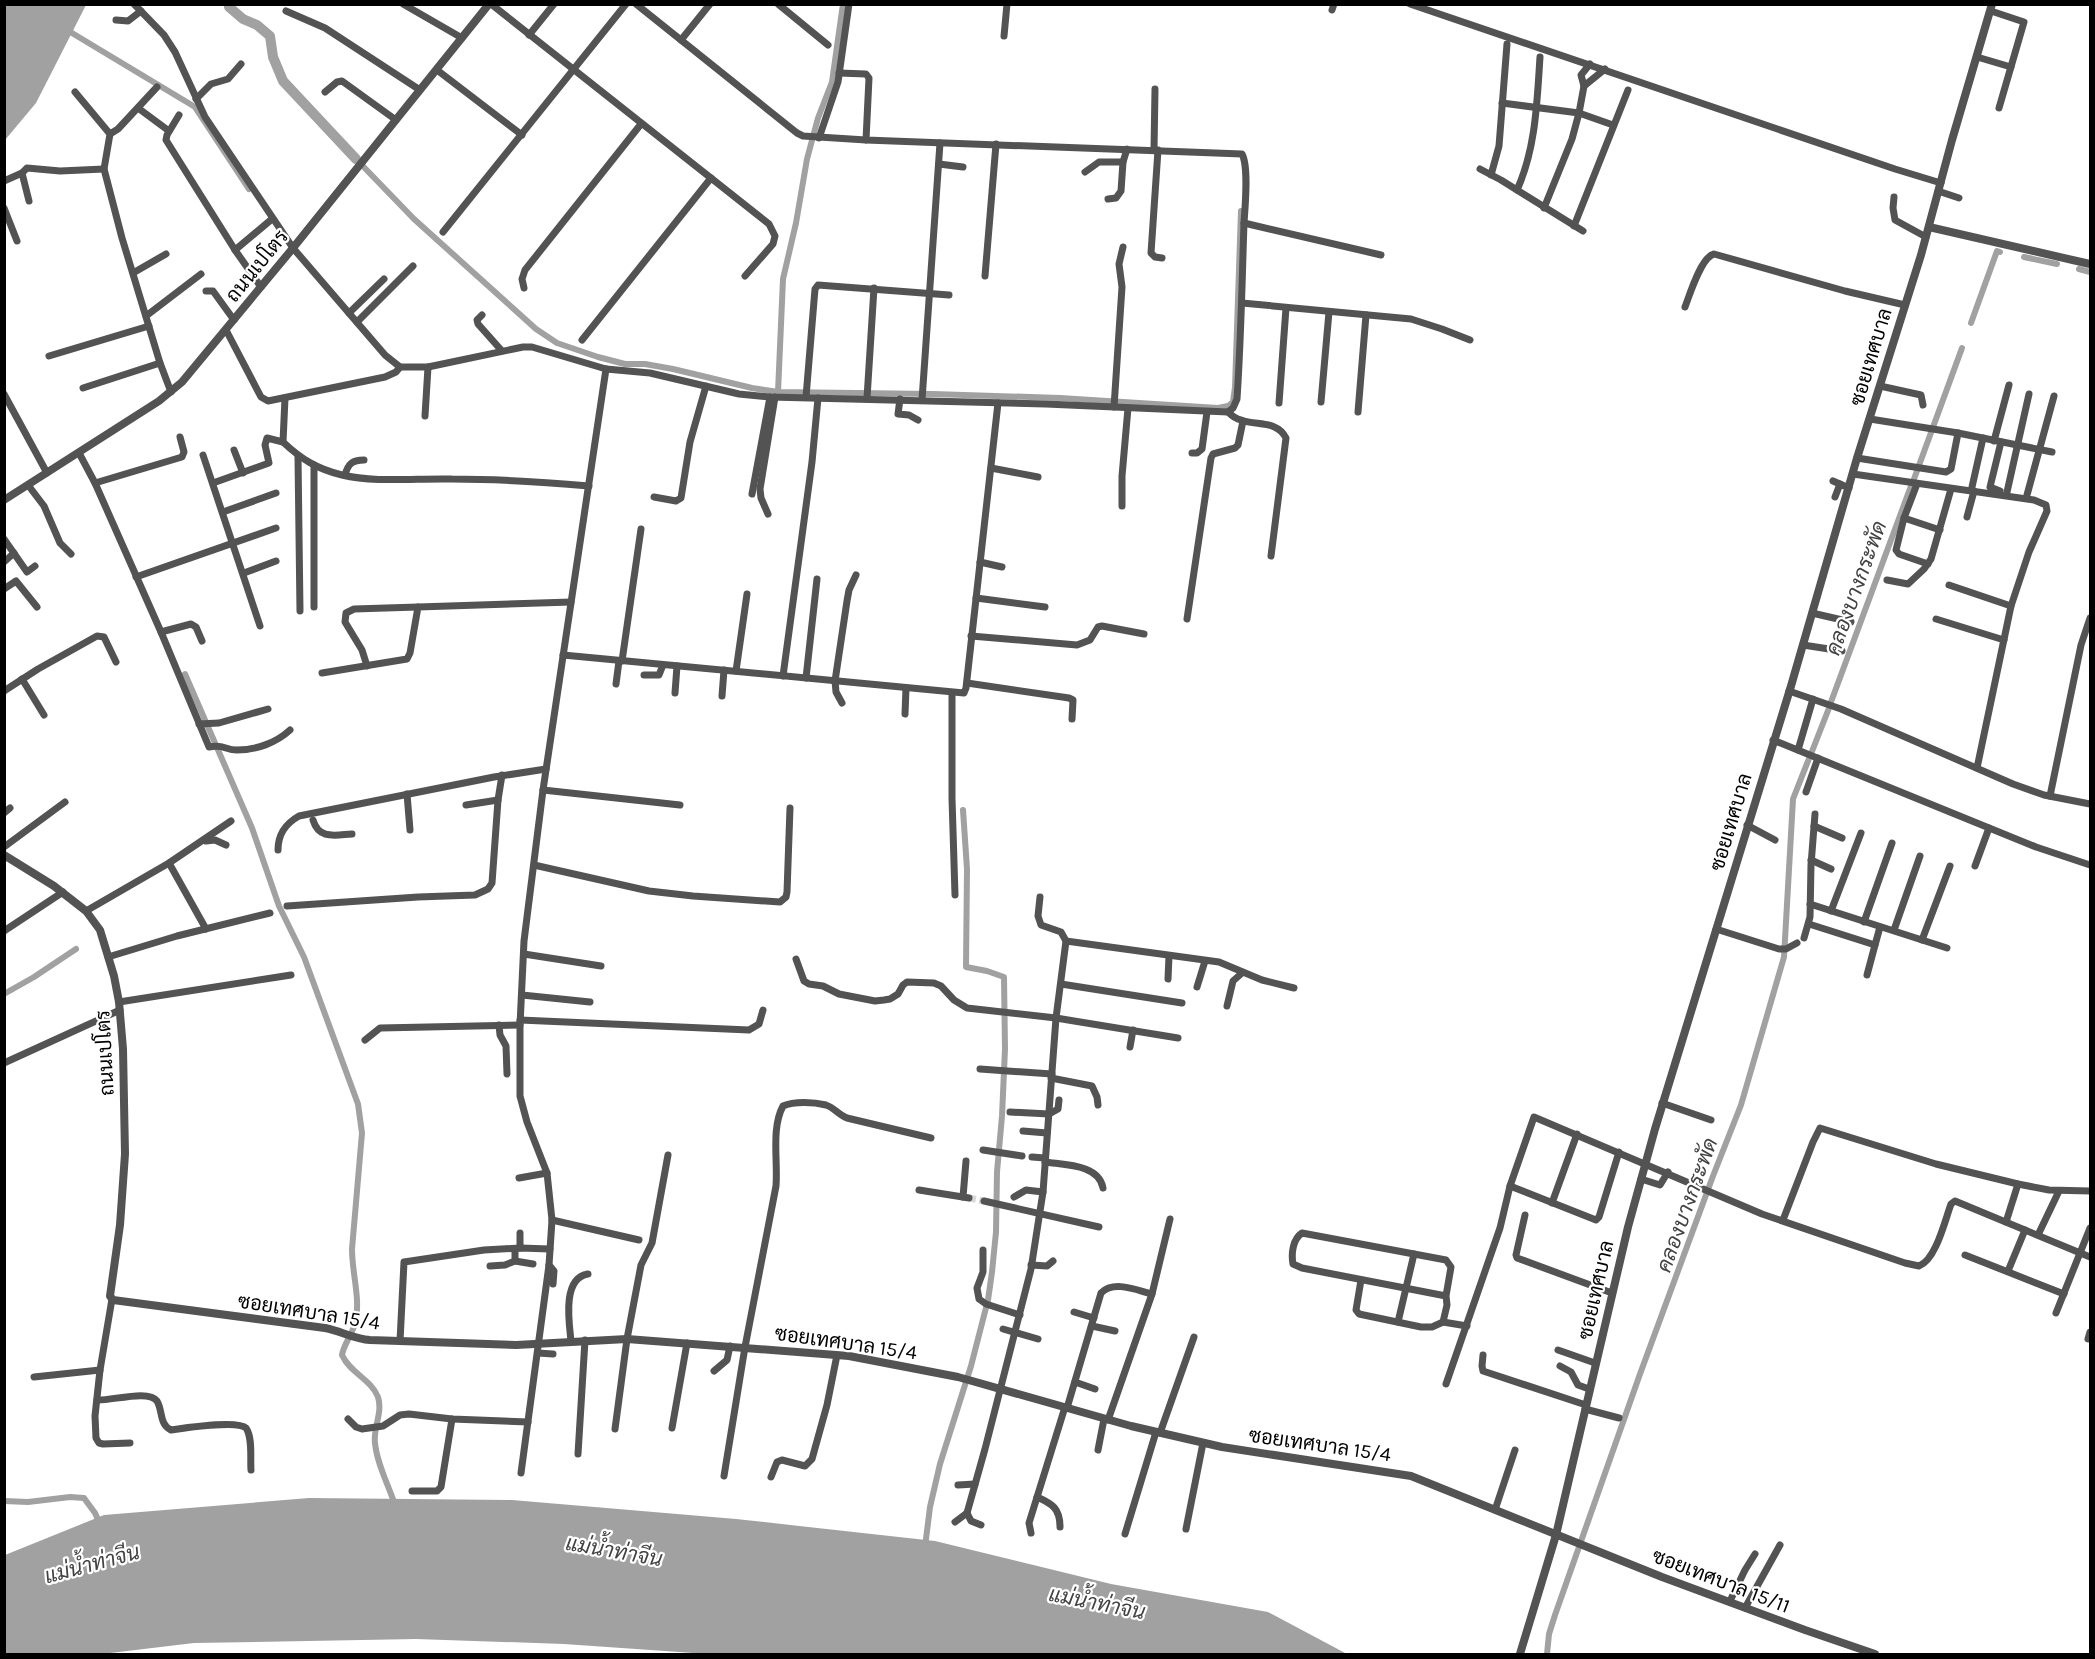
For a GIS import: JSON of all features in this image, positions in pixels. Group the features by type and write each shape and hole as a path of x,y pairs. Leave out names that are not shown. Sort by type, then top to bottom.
{"street":[{"path":"134,4 164,35 175,52 205,117 293,248 385,355 400,367 428,367 532,347 606,369 650,374 739,394 772,397 867,397 998,403 1114,403 1128,408 1227,412 1243,421 1276,426 1286,438 1271,556"},
{"path":"403,4 462,38"},
{"path":"490,4 765,220 774,232 773,244 745,276"},
{"name":"ถนนเปโตร","path":"4,500 171,392 226,330 490,4"},
{"path":"529,35 554,4"},
{"path":"443,232 626,4"},
{"path":"636,4 803,136 1242,154 1245,162 1245,223 1237,399 1233,408 1227,412"},
{"path":"681,40 710,4"},
{"path":"778,4 828,45"},
{"path":"817,138 839,73 849,4"},
{"path":"1004,36 1007,4"},
{"path":"1410,4 1895,169 1959,198"},
{"path":"1992,8 2024,22 1999,108"},
{"name":"ซอยเทศบาล","path":"1520,1654 1556,1535 1612,1293 1662,1103 1803,645 1841,484 1853,474 1929,227 1992,8"},
{"path":"116,20 128,21 141,11"},
{"path":"286,11 325,28 420,90"},
{"path":"1491,175 1499,146 1507,44"},
{"path":"1517,190 1526,168 1537,107 1540,57"},
{"path":"1977,57 2011,67"},
{"path":"196,99 211,84 228,79 241,64"},
{"path":"1544,208 1572,139 1580,113 1584,86 1581,75 1590,64"},
{"path":"1584,86 1605,69"},
{"path":"436,70 522,135"},
{"path":"839,73 866,74 869,78 866,140"},
{"path":"325,92 337,82 342,81 396,120"},
{"path":"157,87 111,134 104,169 160,363 171,392"},
{"path":"1155,89 1156,150 1151,254 1162,258"},
{"path":"1574,226 1628,90"},
{"path":"75,92 111,134"},
{"path":"1502,102 1580,113 1613,125"},
{"path":"138,108 170,131"},
{"path":"179,116 166,138 168,143 261,287"},
{"path":"524,288 522,279 525,270 641,124"},
{"path":"922,400 940,143"},
{"path":"985,276 996,144"},
{"path":"1108,200 1116,198 1121,193 1123,162 1127,149"},
{"path":"1085,172 1099,162 1123,162"},
{"path":"939,165 963,167"},
{"path":"4,181 31,167 67,171 104,169"},
{"path":"1480,169 1583,231"},
{"path":"22,173 29,201"},
{"path":"582,340 711,178"},
{"path":"1894,197 1895,220 1926,237"},
{"path":"4,208 16,241"},
{"path":"235,250 272,219"},
{"path":"1245,223 1381,255"},
{"path":"1929,227 2091,264"},
{"path":"1114,403 1122,287 1119,264 1123,247"},
{"path":"133,273 166,254"},
{"path":"1685,307 1704,262 1709,255 1714,254 1845,291 1905,305"},
{"path":"357,322 413,266"},
{"path":"146,316 201,274"},
{"path":"349,313 384,279"},
{"path":"806,396 816,287 820,285 874,288 949,295"},
{"path":"867,397 874,288"},
{"path":"206,291 213,291 234,320"},
{"path":"1242,303 1411,319 1470,340"},
{"path":"1279,403 1286,308"},
{"path":"1321,402 1329,312"},
{"path":"482,315 477,320 478,324 502,351"},
{"path":"1358,412 1366,315"},
{"path":"49,356 149,326"},
{"path":"226,330 261,397 268,402 384,377 396,372 400,367"},
{"path":"83,388 160,363"},
{"path":"425,416 428,367"},
{"path":"521,1473 549,1265 552,1220 548,1173 527,1122 520,1096 520,1023 524,954 543,790 606,369"},
{"path":"2009,385 1990,488 2042,498"},
{"path":"654,497 676,501 681,498 690,442 706,386"},
{"path":"1880,386 1921,395 1923,405"},
{"path":"4,394 47,473"},
{"path":"2007,492 2029,394"},
{"path":"2026,495 2054,396"},
{"path":"752,494 772,397"},
{"path":"768,514 760,489 772,397"},
{"path":"283,442 285,398"},
{"path":"783,676 812,462 818,398"},
{"path":"900,399 898,414 918,420"},
{"path":"955,895 952,798 958,694 967,683 998,403"},
{"path":"1122,506 1122,476 1128,408"},
{"path":"1192,453 1197,453 1202,449 1207,412"},
{"path":"1869,419 1958,433 2052,452"},
{"path":"1187,619 1211,458 1214,454 1235,448 1243,421"},
{"path":"1857,459 1949,471 1958,433"},
{"path":"95,483 182,457 184,452 180,437"},
{"path":"213,483 269,463 265,445 267,438 283,442 298,457 314,465 345,475 382,478 503,479 589,486"},
{"path":"1967,517 1976,489 1983,438"},
{"path":"234,450 243,473"},
{"path":"79,453 95,483 161,632 209,747 217,746 238,750 273,743 290,730"},
{"path":"203,455 260,626"},
{"path":"298,457 300,611"},
{"path":"345,475 350,464 357,460 364,460"},
{"path":"314,465 314,607"},
{"path":"991,468 1038,477"},
{"path":"1853,474 1917,484 1976,489 2034,500 2046,505 2047,511 2029,552 2011,606 1977,768"},
{"path":"1835,497 1841,484"},
{"path":"1917,484 1904,518 1896,550 1899,554 1928,564"},
{"path":"28,485 44,506 60,543 71,554"},
{"path":"1887,580 1908,584 1928,564 1954,487"},
{"path":"223,512 276,493"},
{"path":"1904,518 1940,530"},
{"path":"136,577 276,528"},
{"path":"616,684 641,529"},
{"path":"4,539 27,572 35,566"},
{"path":"4,562 14,553"},
{"path":"244,573 276,561"},
{"path":"980,562 1002,567"},
{"path":"842,703 836,692 835,681 849,590 856,575"},
{"path":"806,678 817,579"},
{"path":"4,589 16,581 37,607"},
{"path":"1948,585 2011,606"},
{"path":"736,671 747,594"},
{"path":"976,598 1045,607"},
{"path":"368,666 362,650 345,622 346,613 354,609 571,602"},
{"path":"322,673 404,660 409,657 418,607"},
{"path":"1812,613 1851,622"},
{"path":"2050,796 2081,645 2091,618"},
{"path":"1936,619 2004,640"},
{"path":"161,632 191,624 196,627 202,641"},
{"path":"971,636 1077,645 1090,640 1098,627 1102,626 1144,634"},
{"path":"4,690 76,646 101,635 107,642 116,662"},
{"path":"1803,645 1842,651"},
{"path":"563,656 958,694"},
{"path":"644,675 658,675 663,665"},
{"path":"675,693 677,666"},
{"path":"722,696 724,670"},
{"path":"22,679 44,715"},
{"path":"967,683 1069,698 1074,704 1072,719"},
{"path":"905,714 906,688"},
{"path":"1789,691 1841,710 2013,784 2050,796 2091,804"},
{"path":"1798,750 1813,699"},
{"path":"201,724 211,724 268,709"},
{"path":"1773,740 2036,847 2091,865"},
{"path":"1806,792 1818,758"},
{"path":"278,850 281,831 299,816 313,816 407,794 546,769"},
{"path":"287,906 475,895 482,892 492,883 502,776"},
{"path":"543,790 680,805"},
{"path":"407,794 410,830"},
{"path":"466,805 498,800"},
{"path":"4,847 65,802"},
{"path":"534,865 650,891 780,902 786,897 787,892 790,808"},
{"path":"1804,938 1809,924 1815,814"},
{"path":"313,816 318,832 323,835 352,834"},
{"path":"86,911 203,842 231,821"},
{"path":"1747,825 1775,840"},
{"path":"1814,826 1842,838"},
{"path":"1975,866 1989,828"},
{"path":"1831,911 1861,833"},
{"path":"203,842 214,840 226,845"},
{"path":"1864,922 1892,843"},
{"name":"ถนนเปโตร","path":"4,855 63,892 86,911 100,930 120,1006 125,1154 120,1225 110,1296 112,1299"},
{"path":"1893,930 1920,856"},
{"path":"1811,860 1831,869"},
{"path":"169,863 206,929"},
{"path":"1922,940 1950,866"},
{"path":"4,931 63,892"},
{"path":"955,1522 967,1513 1016,1333 1031,1265 1043,1192 1056,1018 1066,941 1060,932 1041,925 1038,916 1040,897"},
{"path":"1810,904 1947,948"},
{"path":"108,957 270,913"},
{"path":"1809,924 1875,945"},
{"path":"1867,975 1880,927"},
{"path":"1716,929 1782,949 1797,943"},
{"path":"1066,941 1227,965 1262,980 1294,988"},
{"path":"524,954 601,966"},
{"path":"1168,978 1169,956"},
{"path":"796,959 804,981 823,986 839,994 875,1001 884,1000 898,994 907,982 921,982 941,986 954,1000 964,1006 1178,1038"},
{"path":"1197,987 1205,961"},
{"path":"1227,1005 1233,981 1242,972"},
{"path":"4,1063 120,1006 291,975"},
{"path":"1061,984 1182,1003"},
{"path":"522,995 590,1002"},
{"path":"365,1040 380,1028 520,1023 749,1030 759,1024 763,1010"},
{"path":"499,1025 500,1035 506,1046 507,1074"},
{"path":"1130,1047 1133,1030"},
{"path":"980,1069 1052,1076 1092,1086 1098,1097 1098,1106"},
{"path":"1010,1112 1049,1114 1058,1109 1059,1100"},
{"path":"724,1476 745,1347 776,1186 777,1121 783,1106 795,1103 826,1105 839,1116 931,1138"},
{"path":"1662,1103 1711,1120"},
{"path":"1446,1384 1500,1228 1510,1186 1534,1116 1708,1191 1865,1250 1920,1266 1928,1262 1934,1251 1951,1204 1955,1201 2091,1257"},
{"path":"1783,1220 1820,1128 1936,1164 2018,1184 2059,1191 2091,1191"},
{"path":"1023,1131 1047,1133"},
{"path":"1552,1203 1577,1134"},
{"path":"983,1150 1022,1156"},
{"path":"1510,1186 1591,1219 1598,1219 1619,1152"},
{"path":"615,1429 627,1339 641,1265 652,1243 668,1155"},
{"path":"1032,1157 1086,1168 1098,1176 1103,1188"},
{"path":"919,1190 966,1198 966,1161"},
{"path":"1641,1179 1660,1185 1668,1172"},
{"path":"519,1178 548,1173"},
{"path":"2006,1222 2018,1184"},
{"path":"1014,1197 1026,1190 1043,1192"},
{"path":"2038,1235 2059,1191"},
{"path":"990,1202 1099,1227"},
{"path":"1525,1215 1516,1258 1612,1293"},
{"path":"1098,1450 1106,1419 1152,1294 1170,1219"},
{"path":"552,1220 639,1240"},
{"path":"2056,1313 2091,1228"},
{"path":"2008,1271 2025,1230"},
{"path":"515,1261 520,1233"},
{"path":"1443,1322 1451,1267 1446,1260 1302,1233 1295,1239 1293,1264 1302,1268 1446,1296"},
{"path":"400,1341 404,1262 484,1250 517,1248 550,1250"},
{"path":"983,1251 984,1268 977,1288 979,1299 984,1303 1020,1315"},
{"path":"1398,1322 1414,1254"},
{"path":"1965,1255 2064,1294"},
{"path":"490,1266 515,1261 533,1264"},
{"path":"1031,1265 1047,1266 1053,1261"},
{"path":"549,1265 554,1271 553,1284"},
{"path":"571,1341 569,1305 573,1282 588,1274"},
{"path":"1361,1280 1357,1313 1432,1327 1443,1322 1467,1326"},
{"path":"1031,1533 1029,1523 1101,1293 1108,1288 1121,1287 1152,1294"},
{"path":"112,1299 100,1370 96,1438 99,1443 130,1443"},
{"name":"ซอยเทศบาล 15/4","path":"112,1299 324,1328 351,1338 538,1349 571,1341 627,1339 837,1355 971,1380 1106,1419 1203,1443 1412,1476 1556,1535"},
{"path":"1074,1312 1115,1331"},
{"path":"1003,1329 1038,1339"},
{"path":"1125,1534 1158,1433 1194,1336"},
{"path":"578,1454 585,1340"},
{"path":"672,1428 687,1343"},
{"path":"714,1371 727,1360 730,1346"},
{"path":"538,1349 553,1354"},
{"path":"1558,1350 1595,1363"},
{"path":"771,1477 777,1462 782,1460 805,1466 812,1459 827,1405 837,1355"},
{"path":"1483,1355 1483,1371 1619,1418"},
{"path":"1560,1366 1571,1372 1578,1385 1589,1389"},
{"path":"34,1377 100,1370"},
{"path":"1075,1382 1095,1389"},
{"path":"97,1400 144,1395 153,1397 160,1410 162,1422 166,1428 171,1430 212,1425 241,1425 246,1429 249,1437 250,1470"},
{"path":"348,1419 356,1427 362,1429 383,1426 394,1418 409,1413 452,1419 528,1422"},
{"path":"411,1491 437,1491 441,1487 452,1419"},
{"path":"1186,1529 1203,1443"},
{"path":"1495,1510 1515,1450"},
{"path":"958,1485 975,1484"},
{"path":"1037,1497 1054,1506 1059,1515 1060,1527"},
{"path":"967,1513 971,1521 981,1525"},
{"name":"ซอยเทศบาล 15/11","path":"1556,1535 1745,1608 1875,1654"},
{"path":"1745,1608 1780,1545"},
{"path":"1730,1602 1755,1554"}],"water":[{"path":"5,4 86,5 36,103 5,140"},
{"name":"แม่น้ำท่าจีน","path":"309,1498 512,1500 736,1519 935,1541 1111,1584 1268,1612 1347,1654 708,1654 564,1644 416,1639 194,1643 102,1654 5,1654 5,1555 104,1515"}],"waterway":[{"path":"229,4 229,7 243,19 257,25 270,36 273,57 283,81 356,159"},
{"path":"778,392 783,279 807,159 818,118 832,82 843,4"},
{"path":"67,30 195,107 249,189"},
{"path":"356,159 414,219 536,329 557,343 625,364 645,364 673,369 778,392 933,394 1060,398 1218,408 1228,406 1233,402 1235,387 1241,211"},
{"name":"คลองบางกระพัด","path":"1971,323 1997,251 2000,252"},
{"name":"คลองบางกระพัด","path":"2024,257 2057,264"},
{"name":"คลองบางกระพัด","path":"2079,269 2090,272"},
{"name":"คลองบางกระพัด","path":"1914,479 1962,348"},
{"name":"คลองบางกระพัด","path":"1831,702 1911,486"},
{"path":"185,674 252,828 279,906 304,957 358,1104 362,1133 352,1249 357,1311 355,1324 342,1355 350,1367 371,1385 378,1397 376,1451 395,1505"},
{"name":"คลองบางกระพัด","path":"1811,754 1829,708"},
{"name":"คลองบางกระพัด","path":"1547,1654 1549,1634 1555,1615 1640,1374 1741,1105 1784,957 1793,799 1810,756"},
{"path":"925,1547 930,1507 940,1464 971,1366 988,1300 996,1232 997,1172 1002,1116 1005,1049 1004,977 966,967 967,869 963,810"},
{"path":"4,994 76,949"},
{"path":"4,1501 28,1502 70,1497 84,1498 100,1524"}],"tunnel":[{"path":"969,1198 984,1201"}]}
